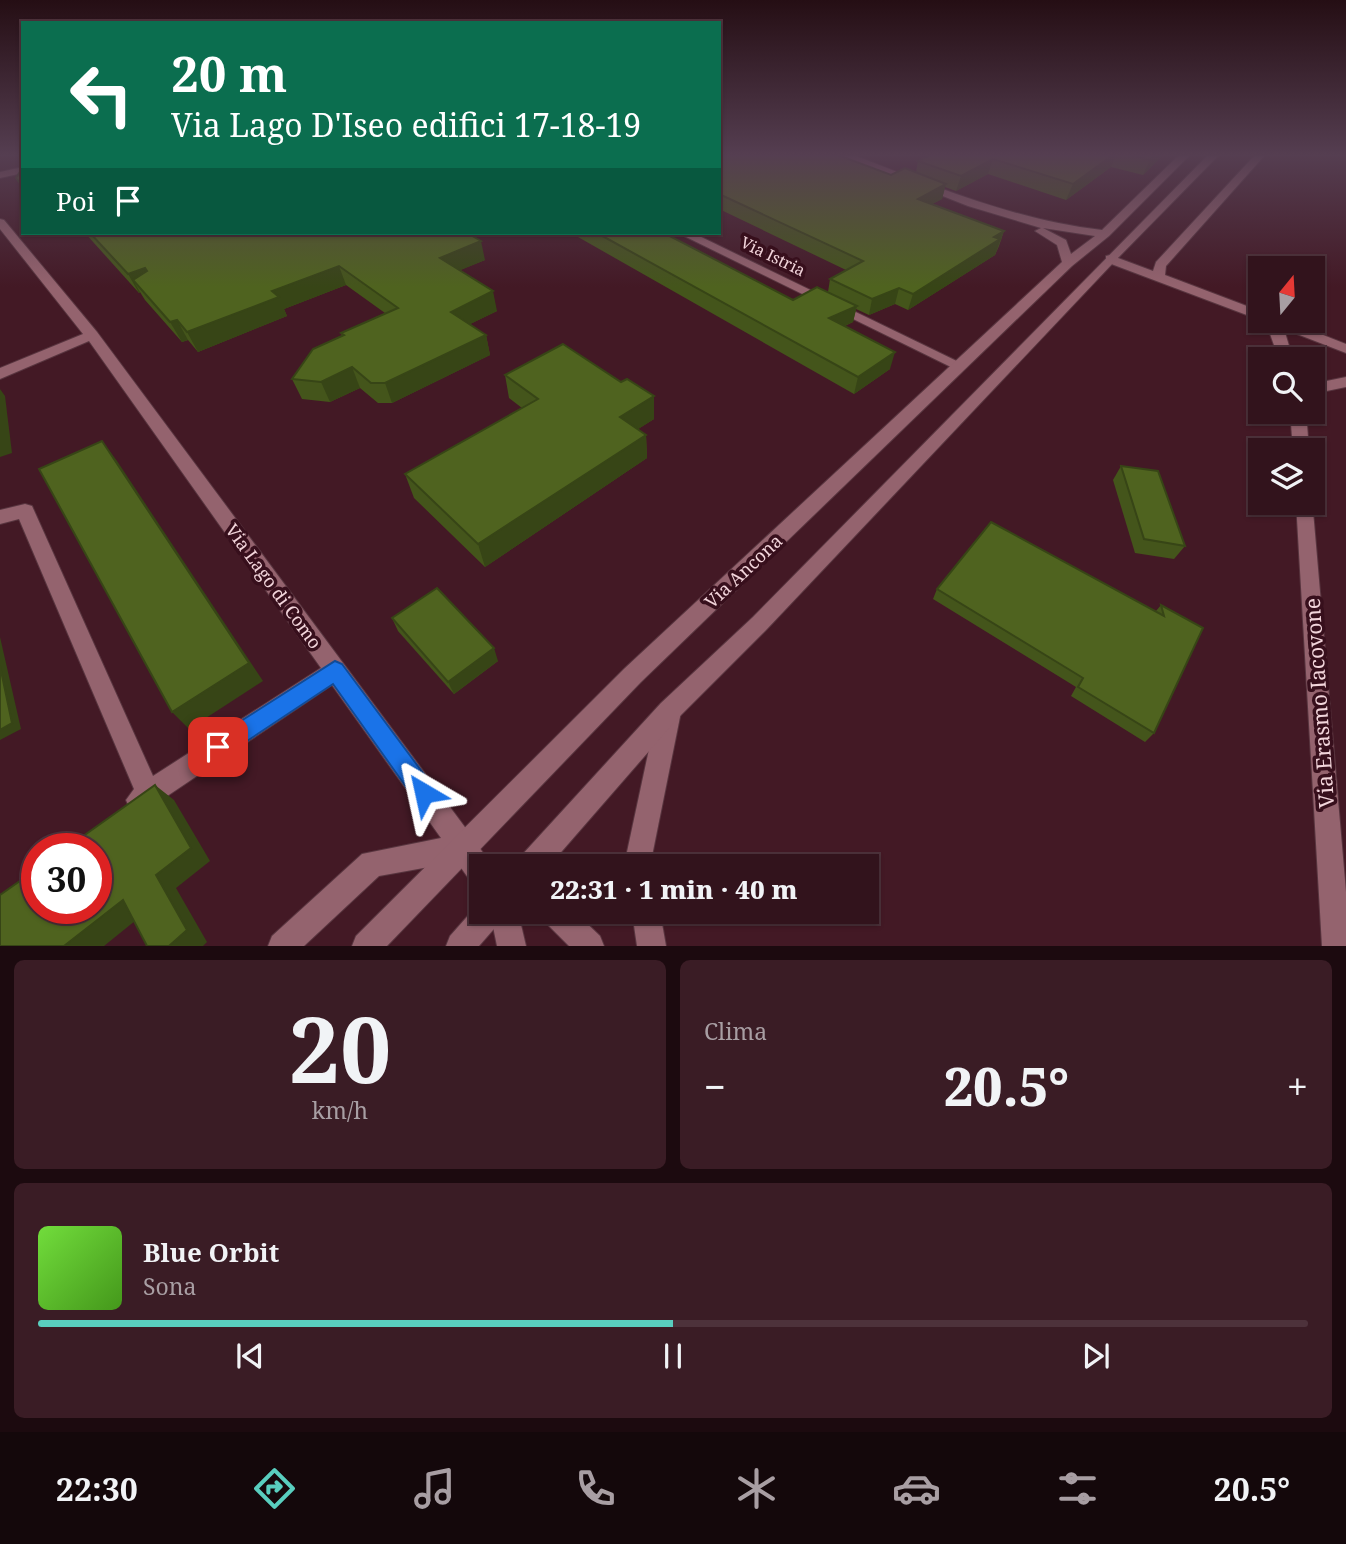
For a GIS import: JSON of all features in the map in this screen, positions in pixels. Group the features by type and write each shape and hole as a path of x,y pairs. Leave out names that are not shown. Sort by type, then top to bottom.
{"street":[{"path":"964,199 1026,222 1067,231 1105,234"},
{"name":"Via Ancona","path":"366,946 633,676 1068,263 1105,234 1140,199"},
{"path":"542,854 669,712 760,623 1170,199"},
{"path":"1158,276 1160,265 1220,199"},
{"name":"Via Lago di Como","path":"0,222 92,335 469,854"},
{"path":"1026,222 1062,243 1068,263"},
{"path":"12,238 23,235"},
{"name":"Via Istria","path":"688,235 960,366"},
{"path":"1110,259 1248,311"},
{"path":"1304,333 1346,349"},
{"path":"0,374 92,335"},
{"path":"1325,386 1346,382"},
{"path":"0,517 25,511 148,793"},
{"name":"Via Erasmo Iacovone","path":"1306,515 1336,946"},
{"path":"115,817 335,671"},
{"path":"639,854 669,712"},
{"path":"282,946 372,864 464,847"},
{"path":"460,946 479,924"},
{"path":"507,924 512,946"},
{"path":"567,924 590,946"},
{"path":"648,924 652,946"}],"building":[{"path":"730,199 918,199 1004,231 994,237 1000,239 913,294 899,288 872,299 830,279 863,261"},
{"path":"92,235 470,235 481,241 440,258 493,291 451,312 486,335 385,383 371,383 352,367 321,382 292,379 313,349 344,335 341,333 398,308 339,266 272,291 279,297 187,332 177,320 170,322 133,280 147,271 145,268 128,274"},
{"path":"601,235 668,235 793,300 817,287 857,306 829,318 895,352 858,377"},
{"path":"563,344 621,382 627,379 654,396 620,417 646,435 478,544 405,474 538,399 505,375"},
{"path":"102,441 249,663 172,712 39,469"},
{"path":"1121,466 1158,471 1185,546 1144,539"},
{"path":"991,522 1164,616 1161,605 1203,628 1154,733 1078,687 1083,678 937,589"},
{"path":"437,588 494,648 448,682 392,618"},
{"path":"0,666 12,723 0,730"},
{"path":"155,785 191,848 156,875 187,930 169,946 147,946 123,900 112,909 112,833 88,833"},
{"path":"21,880 21,924 92,924 64,946 0,946 0,895"}],"route":[{"path":"218,747 335,671 424,793"}]}
